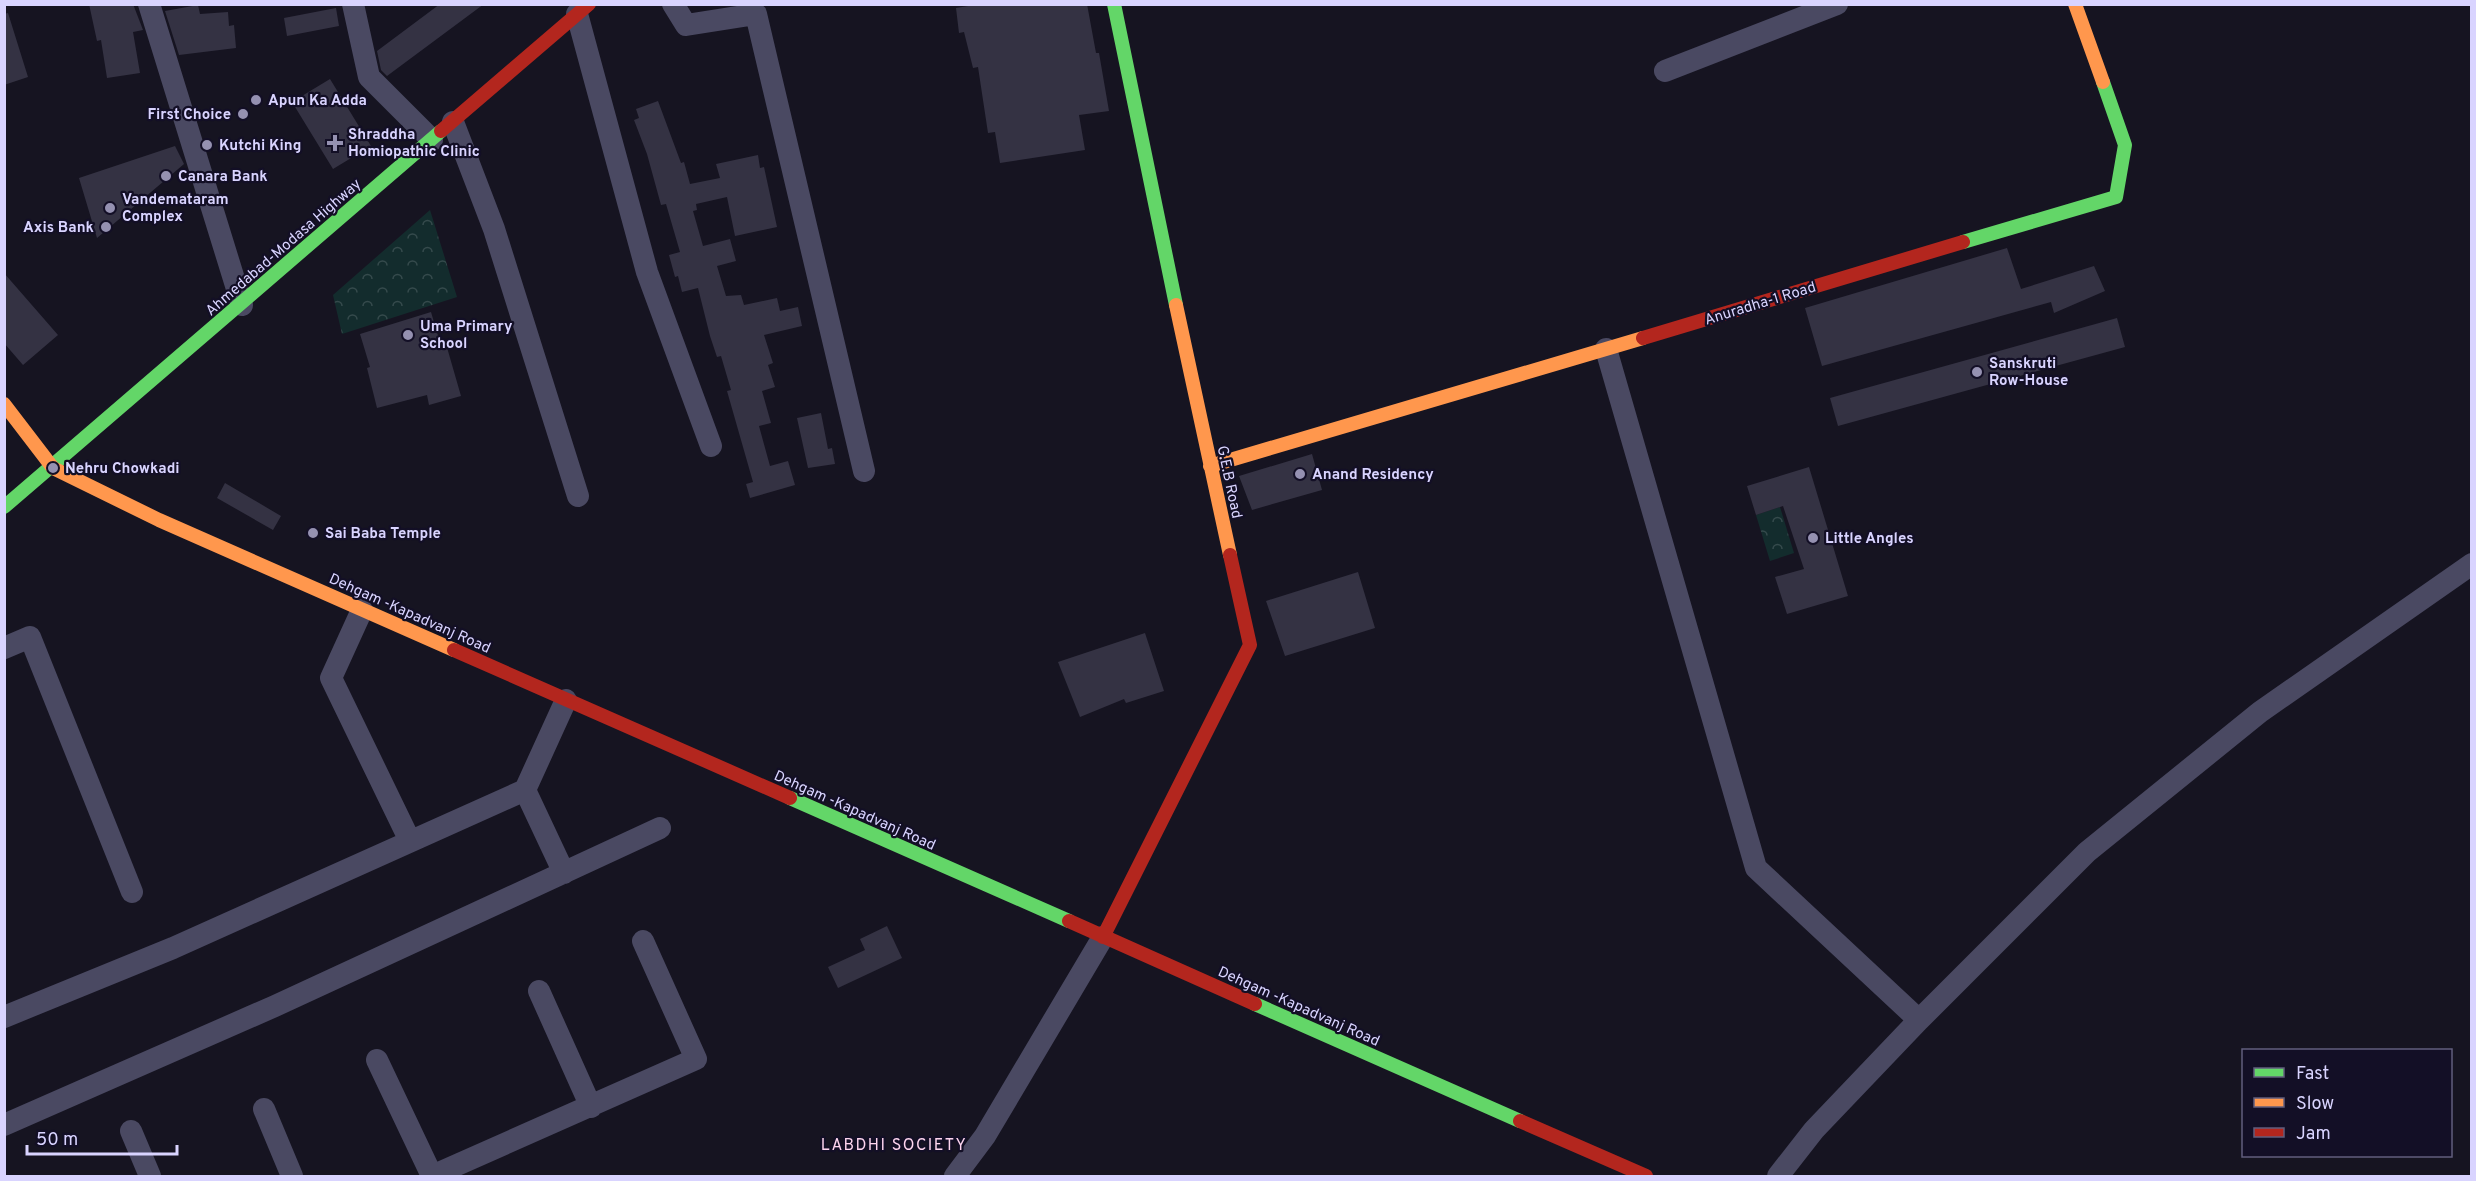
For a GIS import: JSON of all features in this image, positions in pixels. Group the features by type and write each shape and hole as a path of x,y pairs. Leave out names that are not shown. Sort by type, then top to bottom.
{"main road":[{"name":"G.E.B Road","path":"1103,937 1250,645 1210,466 1114,4"},
{"name":"Anuradha-1 Road","path":"1210,466 2116,197 2125,145 2075,4"},
{"name":"Ahmedabad-Modasa Highway","path":"4,507 53,468 583,9"},
{"path":"4,404 53,468"},
{"name":"Dehgam -Kapadvanj Road","path":"53,468 63,480 159,520 1646,1176"}],"street":[{"path":"149,4 242,305"},
{"path":"353,4 369,77 432,140"},
{"path":"673,4 686,25 756,14 864,471"},
{"path":"1665,70 1834,5"},
{"path":"583,9 647,272 711,446"},
{"path":"453,122 494,229 578,496"},
{"path":"1606,349 1756,868 1919,1020"},
{"path":"1778,1176 1814,1130 1919,1020 2087,852 2260,712 2472,564"},
{"path":"362,610 331,678 410,841"},
{"path":"4,648 30,637 132,892"},
{"path":"4,1017 173,948 525,790 566,700"},
{"path":"525,790 564,873"},
{"path":"4,1125 275,1006 660,828"},
{"path":"955,1176 986,1136 1103,937"},
{"path":"377,1060 432,1176 591,1107 696,1059 643,941"},
{"path":"539,991 591,1107"},
{"path":"264,1109 292,1176"},
{"path":"131,1131 150,1176"}],"green space":[{"path":"430,210 457,297 342,334 333,295"},
{"path":"1780,507 1794,553 1770,561 1756,515"}],"building":[{"path":"89,4 133,4 143,30 133,32 140,73 107,78 101,40 97,41"},
{"path":"440,4 484,4 387,76 381,70 377,51"},
{"path":"980,4 1087,4 1096,53 1099,53 1109,111 1079,115 1085,150 1000,163 995,132 988,133 978,67 973,68 964,32 959,33 956,8"},
{"path":"198,5 200,14 228,12 229,26 234,25 236,48 179,55 165,11"},
{"path":"336,8 339,26 287,36 284,18"},
{"path":"8,13 28,77 4,85 4,14"},
{"path":"330,79 371,146 333,169 292,102"},
{"path":"658,101 681,163 684,162 690,184 720,178 716,164 758,155 760,168 764,167 777,227 735,236 727,197 696,204 697,210 693,211 703,246 730,239 736,261 717,266 726,296 741,295 744,305 777,298 780,311 798,307 802,326 764,335 773,363 768,365 775,387 762,391 771,423 759,426 770,466 788,461 795,485 750,498 746,484 753,482 727,391 731,390 721,356 717,357 698,288 682,292 678,276 675,277 669,255 680,252 666,204 661,205 647,154 634,120 639,118 636,109"},
{"name":"Vandemataram Complex","path":"175,146 184,164 97,238 79,178"},
{"path":"2007,248 2021,289 2094,266 2105,291 2054,313 2051,302 1822,366 1805,308"},
{"path":"4,273 58,335 23,365 4,343"},
{"path":"431,312 441,346 446,344 461,396 429,405 427,395 377,408 367,368 370,367 360,334"},
{"name":"Sanskruti Row-House","path":"2117,318 2125,347 1838,426 1830,398"},
{"path":"821,413 828,449 832,448 835,464 808,468 797,418"},
{"path":"1312,454 1322,490 1252,510 1239,476"},
{"path":"1809,467 1848,596 1787,614 1775,577 1804,569 1783,506 1756,515 1747,486"},
{"path":"225,483 281,516 273,530 217,498"},
{"path":"1358,572 1375,628 1285,656 1266,601"},
{"path":"1145,633 1164,691 1126,703 1124,699 1080,717 1058,662"},
{"path":"887,926 902,958 838,988 828,967 865,950 860,939"}],"traffic: fast":[{"path":"1114,4 1176,305"},
{"path":"1963,242 2116,197 2125,145 2103,82"},
{"path":"4,507 441,131"},
{"path":"790,798 1069,921"},
{"path":"1255,1004 1520,1121"}],"traffic: slow":[{"path":"2075,4 2103,82"},
{"path":"1176,305 1230,555"},
{"path":"1210,466 1643,338"},
{"path":"4,404 53,468"},
{"path":"53,468 159,520 454,650"}],"traffic: jam":[{"path":"441,131 589,4"},
{"path":"1643,338 1963,242"},
{"path":"1103,937 1250,645 1230,555"},
{"path":"454,650 790,798"},
{"path":"1069,921 1255,1004"},
{"path":"1520,1121 1646,1176"}],"place":[{"name":"Apun Ka Adda","path":"256,100"},
{"name":"First Choice","path":"243,114"},
{"name":"Shraddha Homiopathic Clinic","path":"335,143"},
{"name":"Kutchi King","path":"207,145"},
{"name":"Canara Bank","path":"166,176"},
{"name":"Vandemataram Complex","path":"110,208"},
{"name":"Axis Bank","path":"106,227"},
{"name":"Uma Primary School","path":"408,335"},
{"name":"Sanskruti Row-House","path":"1977,372"},
{"name":"Nehru Chowkadi","path":"53,468"},
{"name":"Anand Residency","path":"1300,474"},
{"name":"Sai Baba Temple","path":"313,533"},
{"name":"Little Angles","path":"1813,538"}],"district":[{"name":"LABDHI SOCIETY","path":"894,1144"}]}
